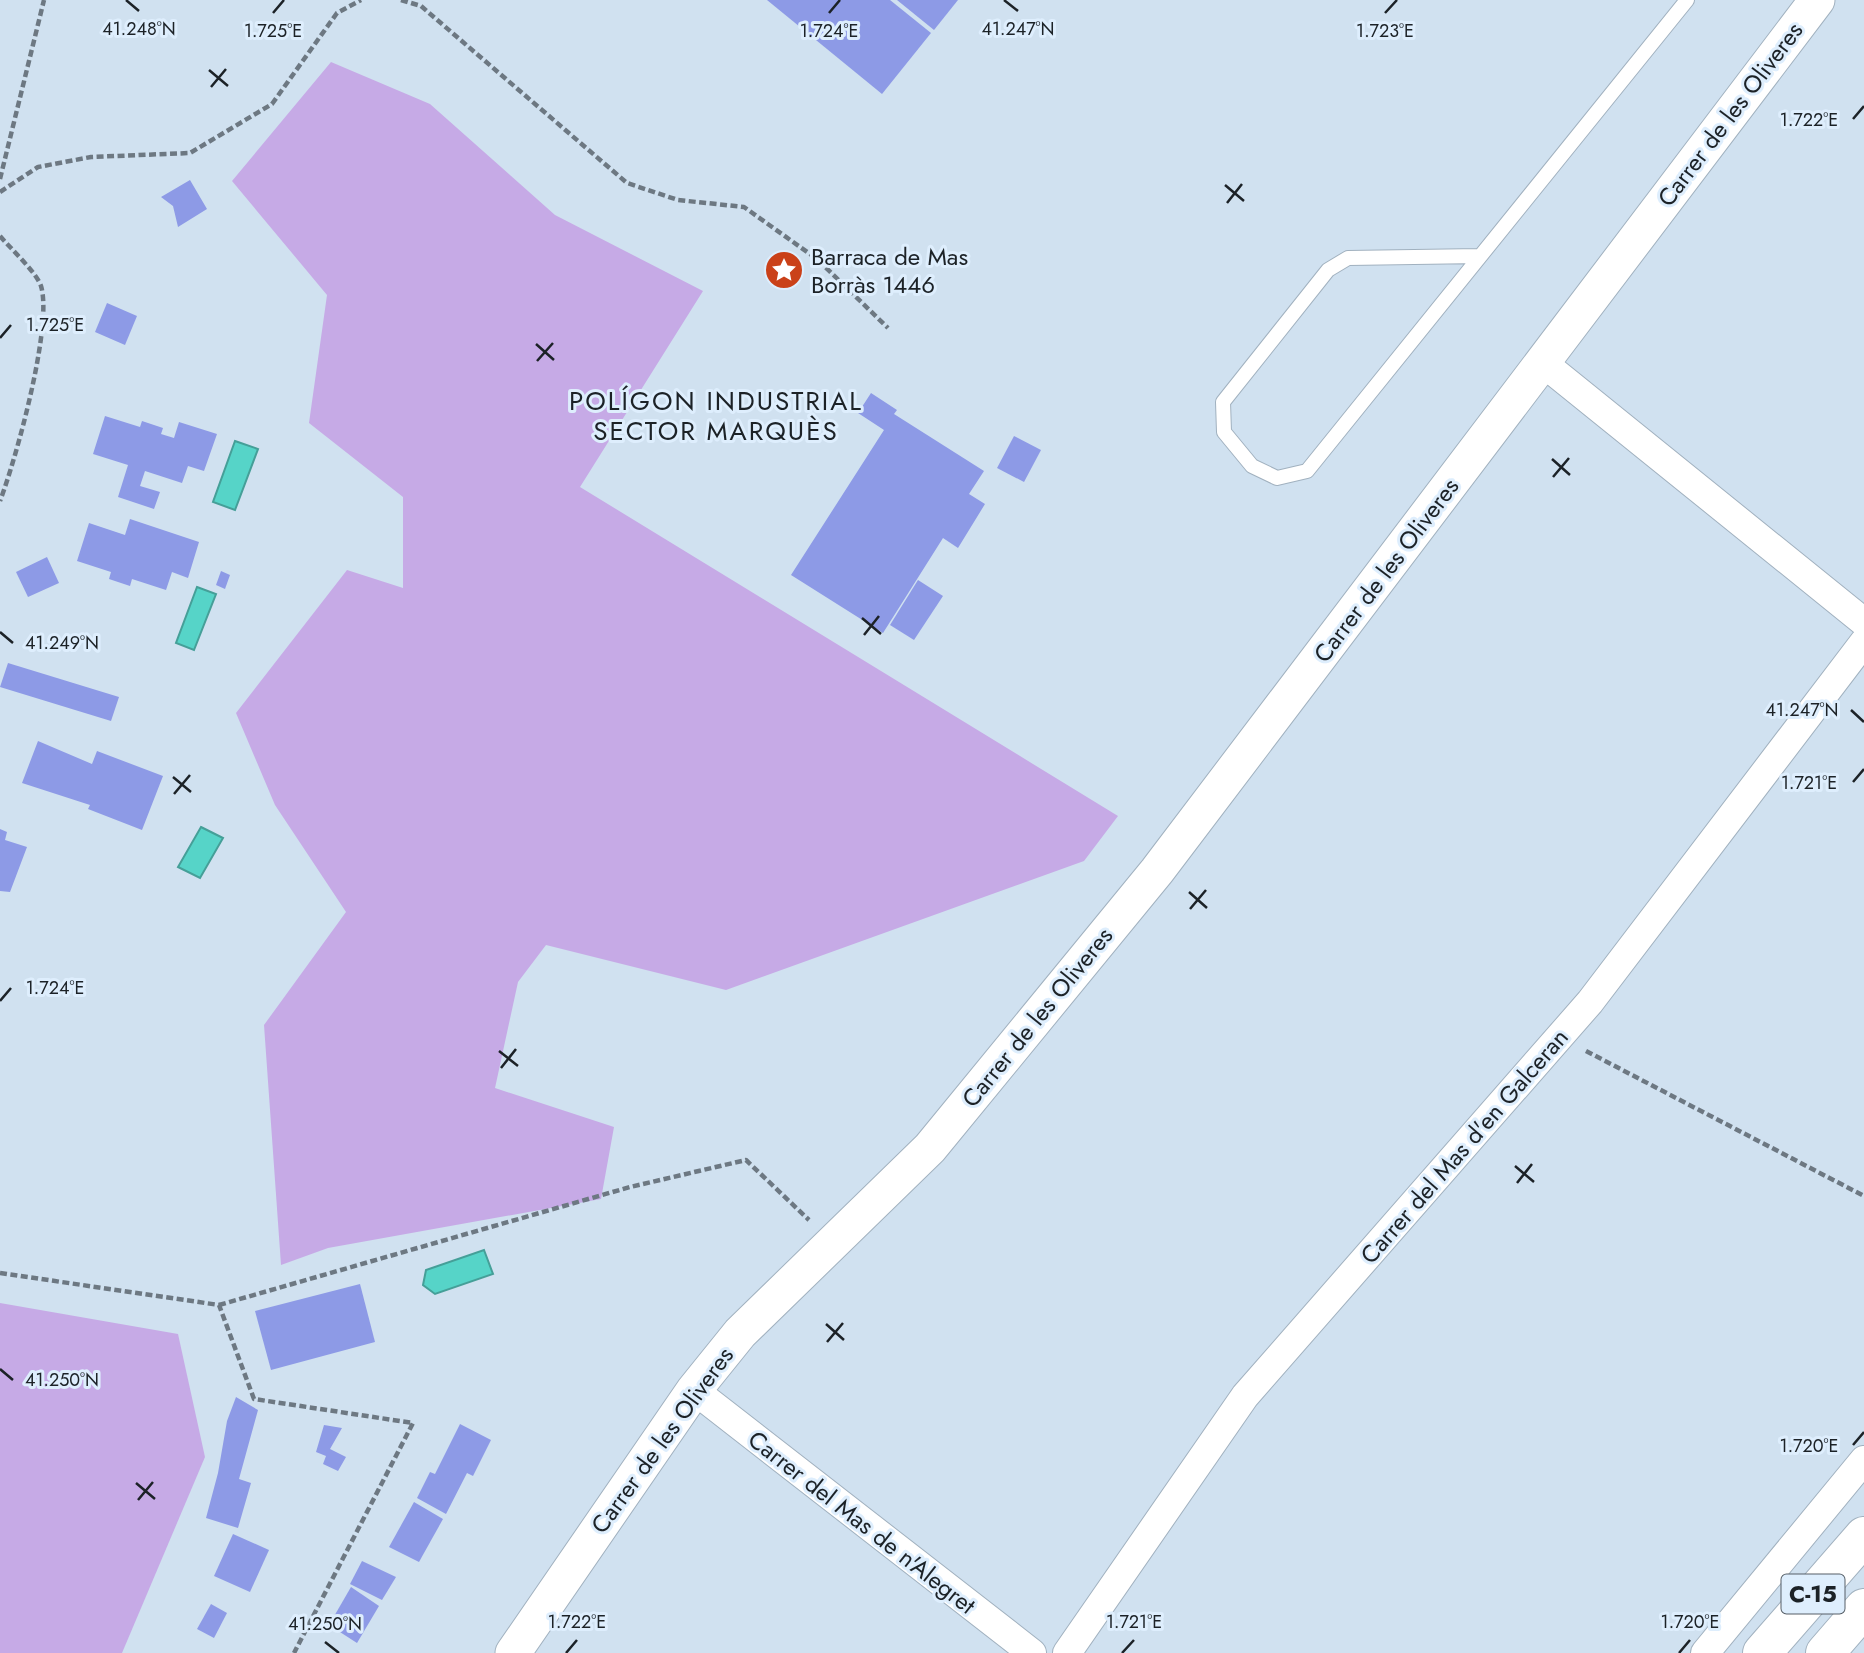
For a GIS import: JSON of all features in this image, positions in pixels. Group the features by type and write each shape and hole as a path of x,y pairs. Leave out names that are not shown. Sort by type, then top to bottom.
{"highway":[{"name":"C-15","path":"1762,1653 1864,1536"},
{"name":"C-15","path":"1825,1653 1864,1608"}],"street":[{"name":"Carrer de les Oliveres","path":"513,1653 694,1390 740,1333 930,1149 1157,871 1817,0"},
{"path":"1542,362 1864,622"},
{"name":"Carrer del Mas d'en Galceran","path":"1067,1653 1245,1396 1590,1002 1864,642"},
{"name":"Carrer del Mas de n'Alegret","path":"694,1390 1032,1653"},
{"path":"1705,1653 1864,1460"}],"lane":[{"path":"1480,256 1348,258 1328,270 1223,402 1224,432 1252,466 1277,478 1307,471 1687,0"}],"path":[{"path":"0,180 44,0"},
{"path":"0,192 38,167 90,157 190,153 272,104 337,13 361,0"},
{"path":"401,0 421,6 627,183 678,200 744,206 817,259 888,328"},
{"path":"0,236 40,284 44,320 16,460 0,501"},
{"path":"1559,1037 1864,1196"},
{"path":"0,1273 219,1305 630,1187 746,1160 774,1189 834,1242"},
{"path":"219,1305 254,1399 413,1423 294,1653"}],"shaded area":[{"path":"331,62 430,104 555,215 703,291 580,487 1118,816 1084,861 726,990 546,945 518,982 495,1088 614,1127 601,1199 328,1248 281,1265 264,1025 346,912 275,805 236,713 347,570 403,588 403,497 309,423 327,295 232,181"},
{"path":"235,441 258,449 235,510 213,502"},
{"path":"197,587 216,594 194,650 176,643"},
{"path":"201,827 223,838 200,878 178,867"},
{"path":"484,1250 493,1274 435,1294 423,1285 426,1270"},
{"path":"0,1303 178,1334 205,1457 122,1653 0,1653"}],"building":[{"path":"767,0 890,0 931,33 882,94"},
{"path":"897,0 958,0 934,30"},
{"path":"190,180 207,209 178,227 173,206 161,197"},
{"path":"107,303 137,316 125,345 95,332"},
{"path":"871,393 897,410 894,414 984,471 969,494 985,504 958,548 943,538 883,633 791,575 884,430 858,413"},
{"path":"105,416 140,427 142,421 163,428 161,434 174,438 179,422 217,434 204,471 188,466 182,483 145,471 140,486 160,492 154,509 118,497 128,465 93,454"},
{"path":"1014,436 1041,450 1024,482 997,468"},
{"path":"130,519 199,542 188,578 172,572 166,590 132,579 130,586 109,579 111,572 77,561 89,523 125,535"},
{"path":"47,557 59,583 28,597 16,572"},
{"path":"221,571 230,575 225,589 216,585"},
{"path":"918,580 943,596 914,640 890,625"},
{"path":"8,663 119,697 111,721 0,687"},
{"path":"38,741 92,764 97,751 163,776 142,830 88,809 90,805 22,783"},
{"path":"0,829 7,832 5,840 27,847 10,892 0,891"},
{"path":"360,1284 375,1342 271,1370 255,1311"},
{"path":"236,1397 258,1410 239,1479 251,1483 238,1528 206,1518 218,1473 227,1421"},
{"path":"460,1424 491,1440 473,1476 467,1473 446,1514 417,1498 430,1472 435,1474"},
{"path":"324,1425 342,1428 330,1449 346,1457 338,1471 323,1464 326,1456 316,1452"},
{"path":"414,1502 443,1519 419,1562 389,1547"},
{"path":"233,1534 269,1550 250,1592 214,1576"},
{"path":"362,1561 396,1577 382,1600 350,1584"},
{"path":"351,1587 379,1606 357,1643 329,1625"},
{"path":"211,1604 227,1613 214,1638 197,1629"}],"place":[{"name":"Barraca de Mas Borràs 1446","path":"784,270"}],"district":[{"name":"POLÍGON INDUSTRIAL SECTOR MARQUÈS","path":"716,416"}]}
